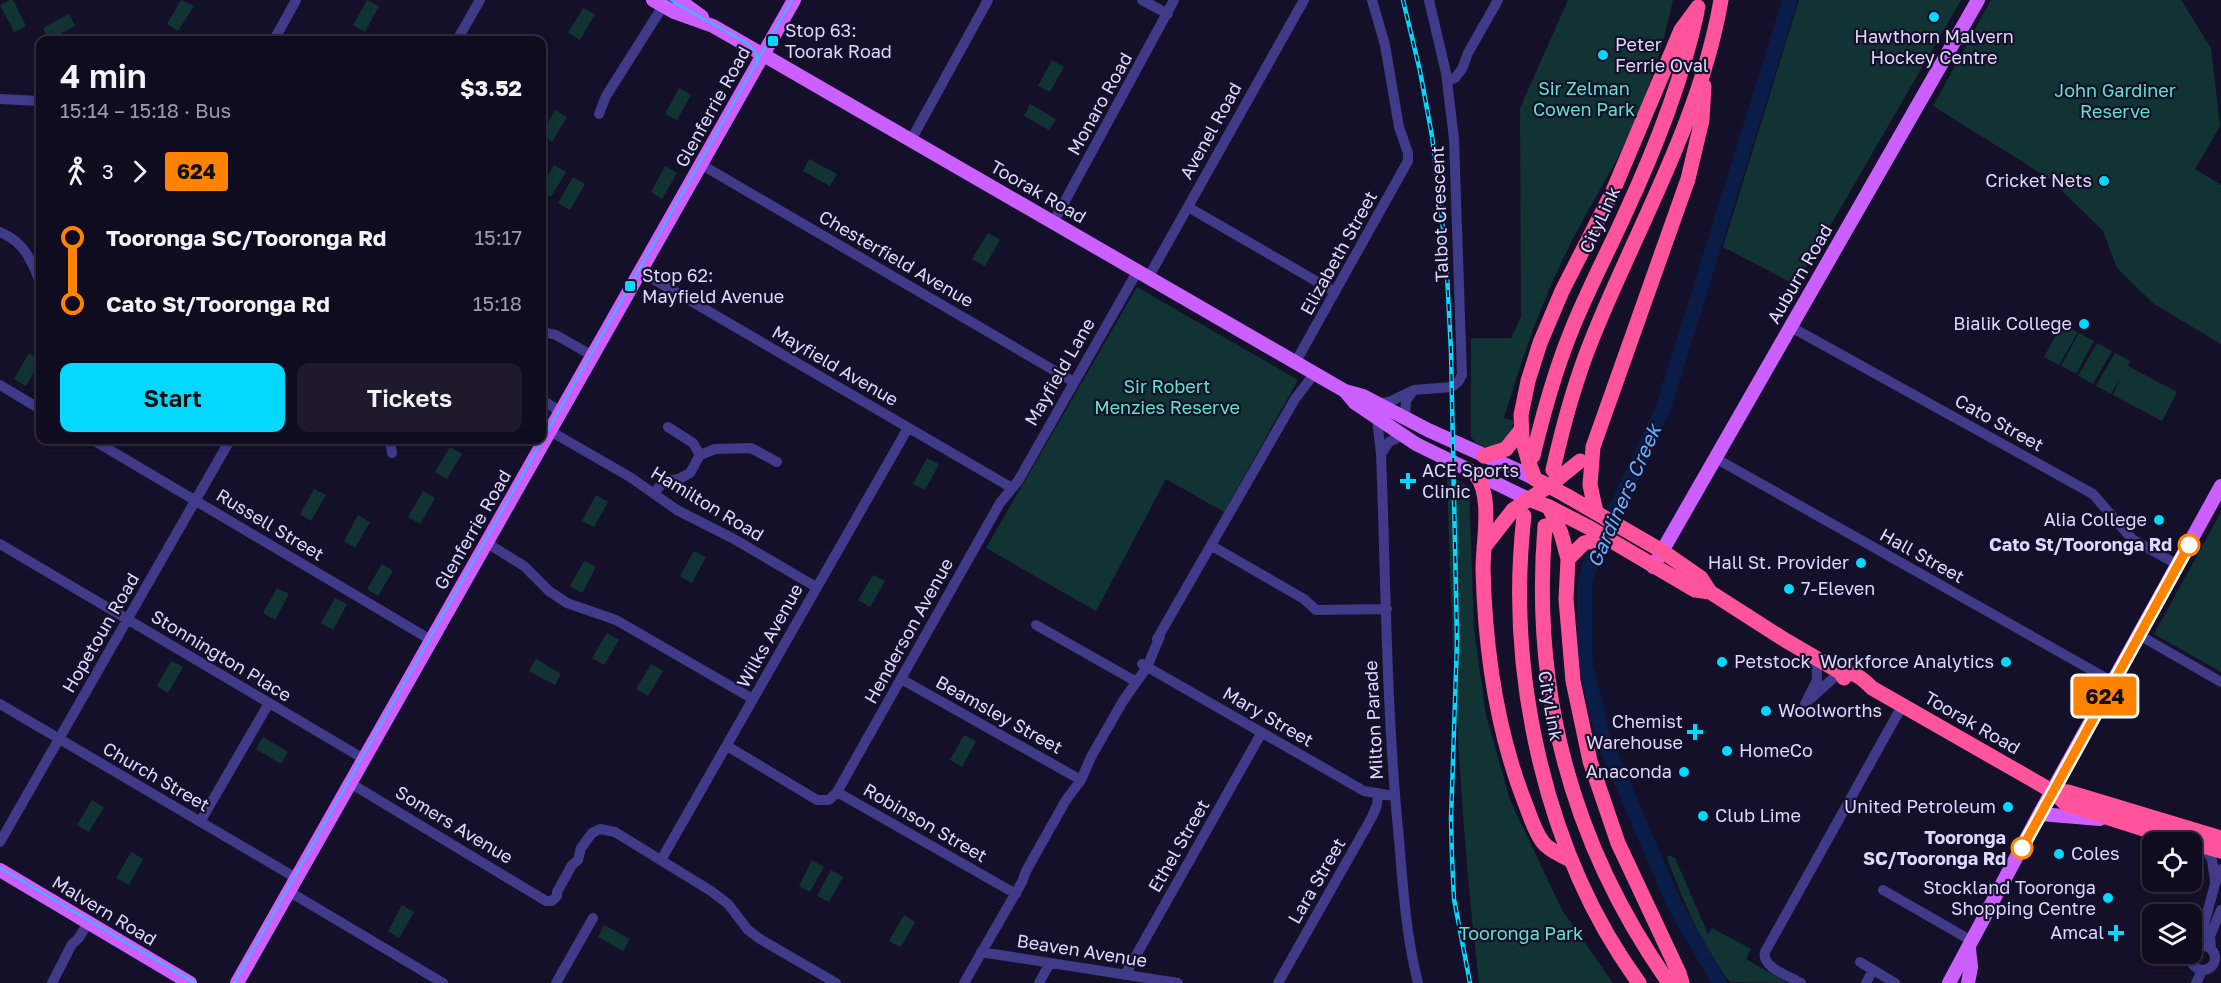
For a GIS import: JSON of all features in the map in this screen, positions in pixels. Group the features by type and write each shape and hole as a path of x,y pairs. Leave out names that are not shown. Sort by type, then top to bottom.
{"highway":[{"path":"1554,470 1570,400 1591,341 1667,170 1706,65 1721,0"},
{"path":"1534,489 1521,415 1528,381 1546,328 1612,191 1681,30 1699,3"},
{"name":"CityLink","path":"1526,444 1550,390 1560,360 1660,132 1692,38 1699,3"},
{"path":"1596,512 1585,466 1688,179 1702,120 1706,65"},
{"path":"1484,456 1526,444"},
{"path":"1484,546 1519,513 1534,489 1585,466"},
{"path":"1476,475 1482,482 1484,492 1486,631 1493,686 1504,739 1520,791 1542,842 1572,861"},
{"name":"Toorak Road","path":"1534,489 1549,507 1695,590 1710,592"},
{"name":"Toorak Road","path":"1534,489 1596,512 1662,551 1701,578 1710,592 1840,672 1845,680 1872,688 2052,791 2066,804 2221,851"},
{"path":"1549,507 1561,533 1568,561 1567,617 1573,681 1590,761 1615,835 1682,983"},
{"name":"CityLink","path":"1519,513 1519,606 1525,677 1538,750 1572,861 1605,929 1639,983"},
{"path":"1545,526 1542,583 1544,654 1554,724 1569,781 1602,870 1641,941 1669,983"},
{"path":"1568,561 1584,543 1612,541"},
{"name":"Toorak Road","path":"2052,791 2068,792 2221,838"}],"main road":[{"name":"Toorak Road","path":"678,0 713,26 1305,369 1344,391 1363,396 1519,471 1534,489"},
{"name":"Glenferrie Road","path":"546,438 794,0"},
{"name":"Auburn Road","path":"1653,567 1978,0"},
{"name":"Toorak Road","path":"658,3 713,26"},
{"name":"Toorak Road","path":"1344,391 1354,403 1402,435 1476,475 1534,489"},
{"name":"Glenferrie Road","path":"237,983 543,444"},
{"path":"1949,983 2052,791 2221,486"},
{"path":"2040,814 2112,819"},
{"name":"Malvern Road","path":"0,870 190,983"},
{"path":"1968,983 1971,945"}],"street":[{"path":"276,36 297,0"},
{"path":"459,36 480,0"},
{"path":"911,140 988,0"},
{"path":"1142,0 1168,14"},
{"name":"Monaro Road","path":"1053,223 1174,0"},
{"name":"Avenel Road","path":"1142,275 1188,207 1304,0"},
{"name":"Elizabeth Street","path":"964,983 1012,892 1123,701 1132,680 1145,665 1195,574 1214,547 1224,522 1294,399 1335,292 1404,170 1409,157 1399,127 1385,45 1372,0"},
{"name":"Talbot Crescent","path":"1379,404 1413,390 1452,387 1462,375 1456,183 1447,81 1429,0"},
{"path":"1447,81 1458,75 1467,62 1468,54 1498,0"},
{"path":"599,114 606,96 658,3"},
{"path":"1444,64 1455,63 1468,54"},
{"path":"0,99 36,101"},
{"name":"Chesterfield Avenue","path":"702,165 1074,382"},
{"path":"1188,207 1335,292"},
{"path":"0,232 26,249 36,273"},
{"name":"Mayfield Avenue","path":"641,272 1012,488"},
{"name":"Mayfield Lane","path":"1012,488 1074,382 1142,275"},
{"name":"Cato Street","path":"1791,327 2093,495 2132,539 2178,564"},
{"path":"546,332 556,335 593,356"},
{"path":"0,385 36,407"},
{"path":"1405,418 1406,401 1413,390"},
{"path":"546,403 561,412"},
{"name":"Milton Parade","path":"1377,419 1381,454 1388,701 1394,792 1406,921 1418,983"},
{"path":"668,427 693,443 700,455"},
{"name":"Wilks Avenue","path":"660,860 908,428"},
{"name":"Hamilton Road","path":"550,431 654,493 677,510 734,539 816,587"},
{"path":"1381,454 1389,442 1402,435"},
{"name":"Russell Street","path":"100,444 432,640"},
{"name":"Hopetoun Road","path":"0,842 228,444"},
{"path":"391,444 392,453"},
{"path":"654,493 664,482 679,479 690,473 700,455 715,449 751,448 777,462"},
{"name":"Hall Street","path":"1715,458 2113,682"},
{"name":"Henderson Avenue","path":"837,792 1000,503 1012,488"},
{"path":"487,543 524,566 549,591 567,603 616,620 753,699"},
{"name":"Stonnington Place","path":"0,544 364,759"},
{"path":"1214,547 1304,599 1316,610 1387,609"},
{"path":"1036,625 1132,680"},
{"path":"2139,635 2221,682"},
{"path":"1816,658 1817,680 1805,704 1840,672"},
{"name":"Mary Street","path":"1145,665 1364,791 1379,793"},
{"name":"Beamsley Street","path":"901,679 1078,778"},
{"path":"200,822 269,703"},
{"name":"Church Street","path":"0,704 296,878"},
{"path":"1801,983 1766,963 1765,952 1902,706"},
{"name":"Ethel Street","path":"1125,975 1263,732"},
{"name":"Robinson Street","path":"727,746 817,800 829,800 837,792 1012,892"},
{"name":"Somers Avenue","path":"350,783 542,896 546,901 557,896 572,866 578,860 581,848 590,836 600,830 609,831 721,898 754,935 836,983"},
{"path":"1379,793 1383,789 1394,792"},
{"name":"Lara Street","path":"1278,983 1375,811 1379,793"},
{"path":"2204,846 2212,860 2215,884"},
{"path":"2202,930 2221,869"},
{"path":"1883,890 1971,945"},
{"path":"288,891 442,983"},
{"path":"2211,949 2210,936 2221,910"},
{"path":"556,983 593,918"},
{"path":"52,983 85,921"},
{"path":"2202,951 2207,946 2214,952 2215,960 2202,959"},
{"name":"Beaven Avenue","path":"981,952 1178,983"},
{"path":"1860,962 1895,983"},
{"path":"1039,983 1050,963"},
{"path":"2189,983 2193,964"},
{"path":"2196,983 2202,971 2198,964"},
{"path":"1866,983 1873,970"}],"green space":[{"path":"13,0 26,26 14,32 0,5"},
{"path":"181,0 194,6 178,31 167,24"},
{"path":"367,0 379,6 365,32 353,25"},
{"name":"Sir Zelman Cowen Park","path":"1568,0 1673,0 1664,38 1639,111 1616,161 1565,255 1531,335 1504,418 1514,421 1511,433 1500,444 1489,447 1479,445 1471,436 1471,338 1511,338 1521,317 1520,108"},
{"path":"1799,0 1961,0 1796,285 1723,247"},
{"name":"John Gardiner Reserve","path":"1991,0 2181,0 2211,48 2220,126 2195,169 2221,185 2221,344 2154,304 2117,268 2103,231 2050,179 1933,106"},
{"path":"583,8 595,14 580,40 568,33"},
{"path":"69,14 75,26 56,36 47,36 43,28"},
{"path":"1052,60 1064,67 1050,92 1038,86"},
{"path":"679,88 691,95 677,120 665,114"},
{"path":"1030,104 1056,119 1049,130 1024,116"},
{"path":"555,110 567,117 552,142 546,137 546,127"},
{"path":"809,159 837,174 830,186 803,171"},
{"path":"554,165 566,172 551,197 546,194 546,179"},
{"path":"665,166 677,173 662,199 651,192"},
{"path":"573,177 585,184 570,210 558,203"},
{"path":"988,233 1000,240 985,266 972,259"},
{"name":"Sir Robert Menzies Reserve","path":"1137,287 1298,380 1224,512 1166,479 1096,611 986,548"},
{"path":"2062,324 2078,332 2059,365 2044,357"},
{"path":"2079,333 2094,341 2076,374 2061,366"},
{"path":"2097,343 2112,351 2093,384 2078,376"},
{"path":"29,353 36,358 36,368 26,386 14,379"},
{"path":"2115,353 2130,361 2128,366 2177,392 2162,421 2113,395 2121,377 2111,394 2096,386"},
{"path":"450,447 462,454 447,479 435,472"},
{"path":"927,458 939,464 925,490 913,484"},
{"name":"Tooronga Park","path":"1447,474 1469,487 1474,630 1486,715 1510,800 1562,910 1613,983 1479,983 1466,856 1457,729"},
{"path":"314,489 326,495 311,521 300,514"},
{"path":"423,491 435,498 420,524 408,517"},
{"path":"596,495 608,502 594,527 582,521"},
{"path":"2221,512 2221,672 2154,634"},
{"path":"358,515 370,522 355,548 344,541"},
{"path":"694,551 706,557 692,583 680,576"},
{"path":"584,561 596,567 582,593 570,586"},
{"path":"382,564 393,571 378,596 367,589"},
{"path":"873,575 885,581 870,607 858,600"},
{"path":"277,588 289,594 275,620 263,613"},
{"path":"335,598 347,604 333,630 321,623"},
{"path":"607,633 619,640 604,665 592,658"},
{"path":"536,659 561,674 555,685 529,671"},
{"path":"171,661 183,667 168,693 157,686"},
{"path":"651,664 663,671 648,696 636,689"},
{"path":"964,735 976,741 962,767 950,760"},
{"path":"263,737 288,752 281,764 256,749"},
{"path":"92,800 104,807 89,832 77,825"},
{"path":"131,852 143,859 129,885 116,878"},
{"path":"1668,855 1675,858 1708,934 1712,928 1751,949 1746,959 1788,983 1730,982 1710,953 1694,923 1667,858"},
{"path":"812,860 824,867 810,892 799,886"},
{"path":"831,870 843,877 829,902 817,896"},
{"path":"402,905 414,912 399,938 388,931"},
{"path":"904,915 915,922 901,947 889,941"},
{"path":"604,925 630,939 623,951 598,937"}],"waterway":[{"name":"Gardiners Creek","path":"1720,983 1675,906 1604,741 1585,663 1585,582 1591,562 1663,409 1790,0"}],"tram line":[{"path":"670,0 747,43 756,52 758,65"},
{"path":"546,433 792,0"},
{"path":"234,983 540,444"},
{"path":"0,868 195,983"}],"railway":[{"path":"1403,0 1420,71 1432,136 1446,255 1451,352 1457,641 1451,819 1452,858 1454,899 1470,983"}],"bus line":[{"name":"624","path":"2022,848 2189,545"}],"place":[{"name":"Hawthorn Malvern Hockey Centre","path":"1934,17"},
{"name":"Stop 63: Toorak Road","path":"773,41"},
{"name":"Peter Ferrie Oval","path":"1603,55"},
{"name":"Cricket Nets","path":"2104,181"},
{"name":"Stop 62: Mayfield Avenue","path":"630,286"},
{"name":"Bialik College","path":"2084,324"},
{"name":"ACE Sports Clinic","path":"1408,481"},
{"name":"Alia College","path":"2159,520"},
{"name":"Cato St/Tooronga Rd","path":"2189,545"},
{"name":"Hall St. Provider","path":"1861,563"},
{"name":"7-Eleven","path":"1789,589"},
{"name":"Petstock","path":"1722,662"},
{"name":"Workforce Analytics","path":"2006,662"},
{"name":"Woolworths","path":"1766,711"},
{"name":"Chemist Warehouse","path":"1695,732"},
{"name":"HomeCo","path":"1727,751"},
{"name":"Anaconda","path":"1684,772"},
{"name":"United Petroleum","path":"2008,807"},
{"name":"Club Lime","path":"1703,816"},
{"name":"Tooronga SC/Tooronga Rd","path":"2022,848"},
{"name":"Coles","path":"2059,854"},
{"name":"Stockland Tooronga Shopping Centre","path":"2108,898"},
{"name":"Amcal","path":"2116,933"}]}
